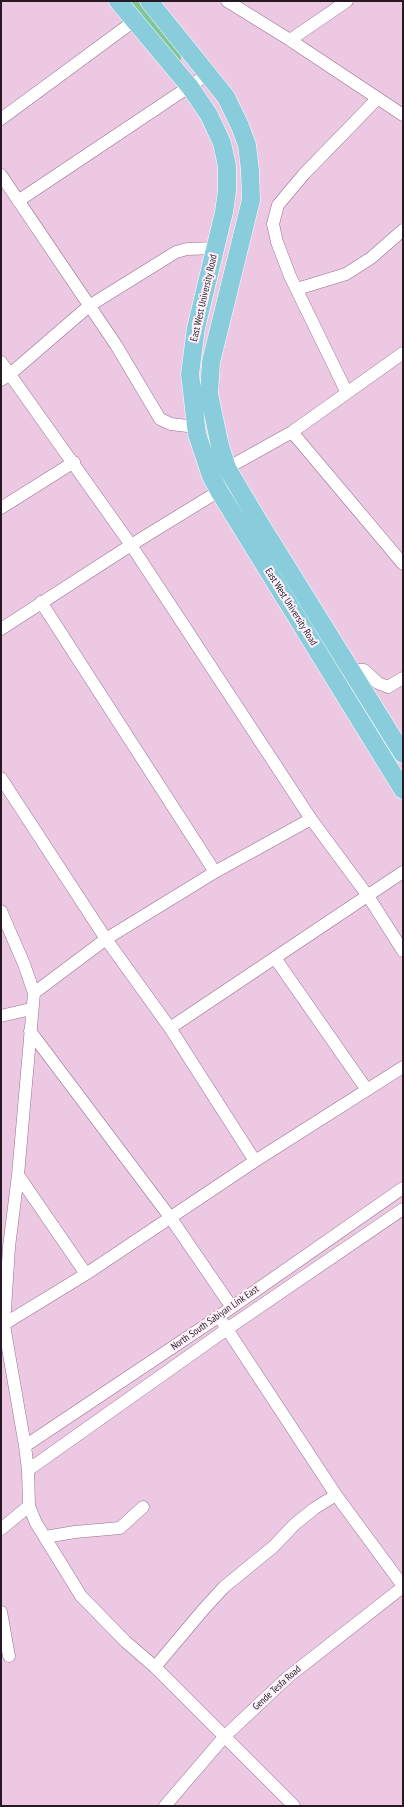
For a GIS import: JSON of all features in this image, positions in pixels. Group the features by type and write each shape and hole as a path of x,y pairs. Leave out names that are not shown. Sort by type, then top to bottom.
{"main road":[{"name":"East West University Road","path":"118,1 190,87 209,115 222,143 227,166 227,191 216,248 196,328 190,374 196,427 202,452 215,484 403,790"},
{"name":"East West University Road","path":"149,1 226,97 240,126 246,145 250,170 251,200 220,320 211,368 209,394 220,446 228,468 403,754"}],"street":[{"path":"227,1 290,40 403,116"},
{"path":"290,40 347,1"},
{"path":"1,119 134,21"},
{"path":"18,201 208,74"},
{"path":"347,393 297,289 277,242 273,224 278,205 304,174 377,99"},
{"path":"1,175 116,345 160,419 171,424 196,427"},
{"path":"297,289 346,274 371,258 403,230"},
{"path":"5,378 90,306 176,252 188,249 216,248"},
{"path":"1,629 131,545 215,484 228,468 292,432 403,353"},
{"path":"1,362 5,378 74,462 131,545 311,819 368,896 403,951"},
{"path":"292,432 403,564"},
{"path":"1,508 74,462"},
{"path":"41,602 215,872"},
{"path":"351,670 364,670 378,683 388,687 403,678"},
{"path":"1,778 106,939 170,1028 255,1161"},
{"path":"34,993 106,939 215,872 311,819"},
{"path":"170,1028 403,872"},
{"path":"1,911 24,964 34,993 31,1009 18,1175 9,1247 2,1326 25,1446 28,1470 29,1506 44,1537 81,1596 126,1642 155,1667 225,1736 294,1806"},
{"path":"275,958 367,1090"},
{"path":"1,1016 31,1009"},
{"path":"30,1031 170,1217 231,1306"},
{"path":"2,1326 86,1274 255,1161 403,1067"},
{"path":"18,1175 86,1274"},
{"name":"North South Sabiyan Link East","path":"25,1446 219,1316 231,1306 403,1188"},
{"name":"North South Sabiyan Link East","path":"28,1470 227,1329 403,1209"},
{"path":"219,1316 336,1496 403,1586"},
{"path":"155,1667 224,1587 273,1547 296,1524 315,1508 336,1496"},
{"path":"1,1529 29,1506"},
{"path":"44,1537 75,1532 120,1528 143,1507"},
{"name":"Gende Tesfa Road","path":"165,1806 225,1736 288,1677 403,1586"},
{"path":"1,1612 9,1656"}],"green space":[{"path":"127,1 138,1 181,55 181,60 176,60"}]}
